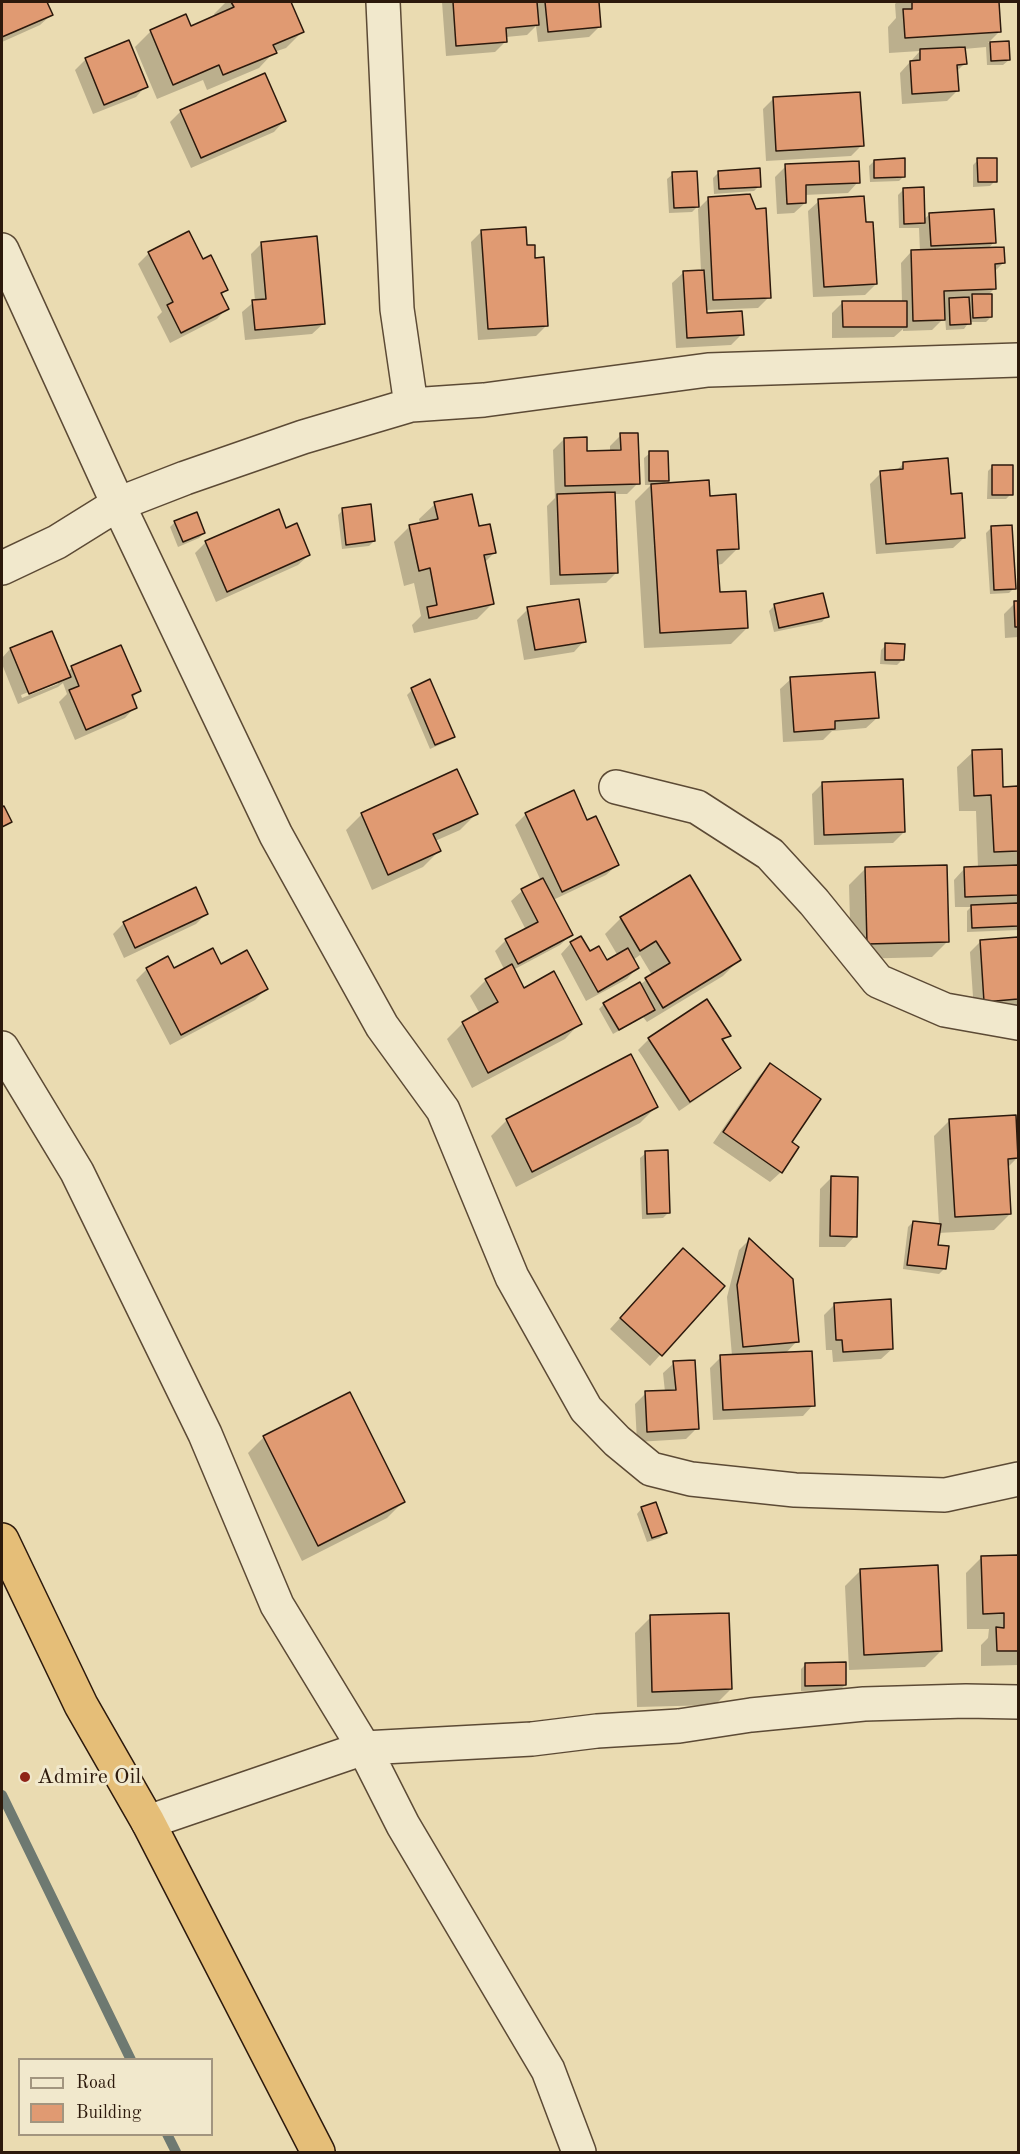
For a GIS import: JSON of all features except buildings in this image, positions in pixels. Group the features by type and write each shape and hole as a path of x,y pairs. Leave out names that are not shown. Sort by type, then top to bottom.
{"highway":[{"path":"2,1540 81,1705 148,1822 318,2152"}],"street":[{"path":"383,2 397,309 411,405"},
{"path":"2,250 118,504 276,835 382,1026 443,1110 512,1277 585,1409 617,1441 651,1469 691,1479 795,1490 945,1495 1018,1479"},
{"path":"2,568 57,542 118,504 303,437 411,405 484,400 708,370 1018,360"},
{"path":"616,787 697,807 770,854 814,902 878,981 945,1010 1018,1023"},
{"path":"2,1048 82,1183 205,1434 277,1605 364,1748 403,1825 548,2070 579,2152"},
{"path":"148,1822 364,1748 516,1741 597,1731 679,1726 751,1715 864,1704 1018,1702"}],"waterway":[{"path":"2,1795 130,2058"},
{"path":"168,2136 176,2152"}],"place":[{"name":"Admire Oil","path":"25,1777"}]}
